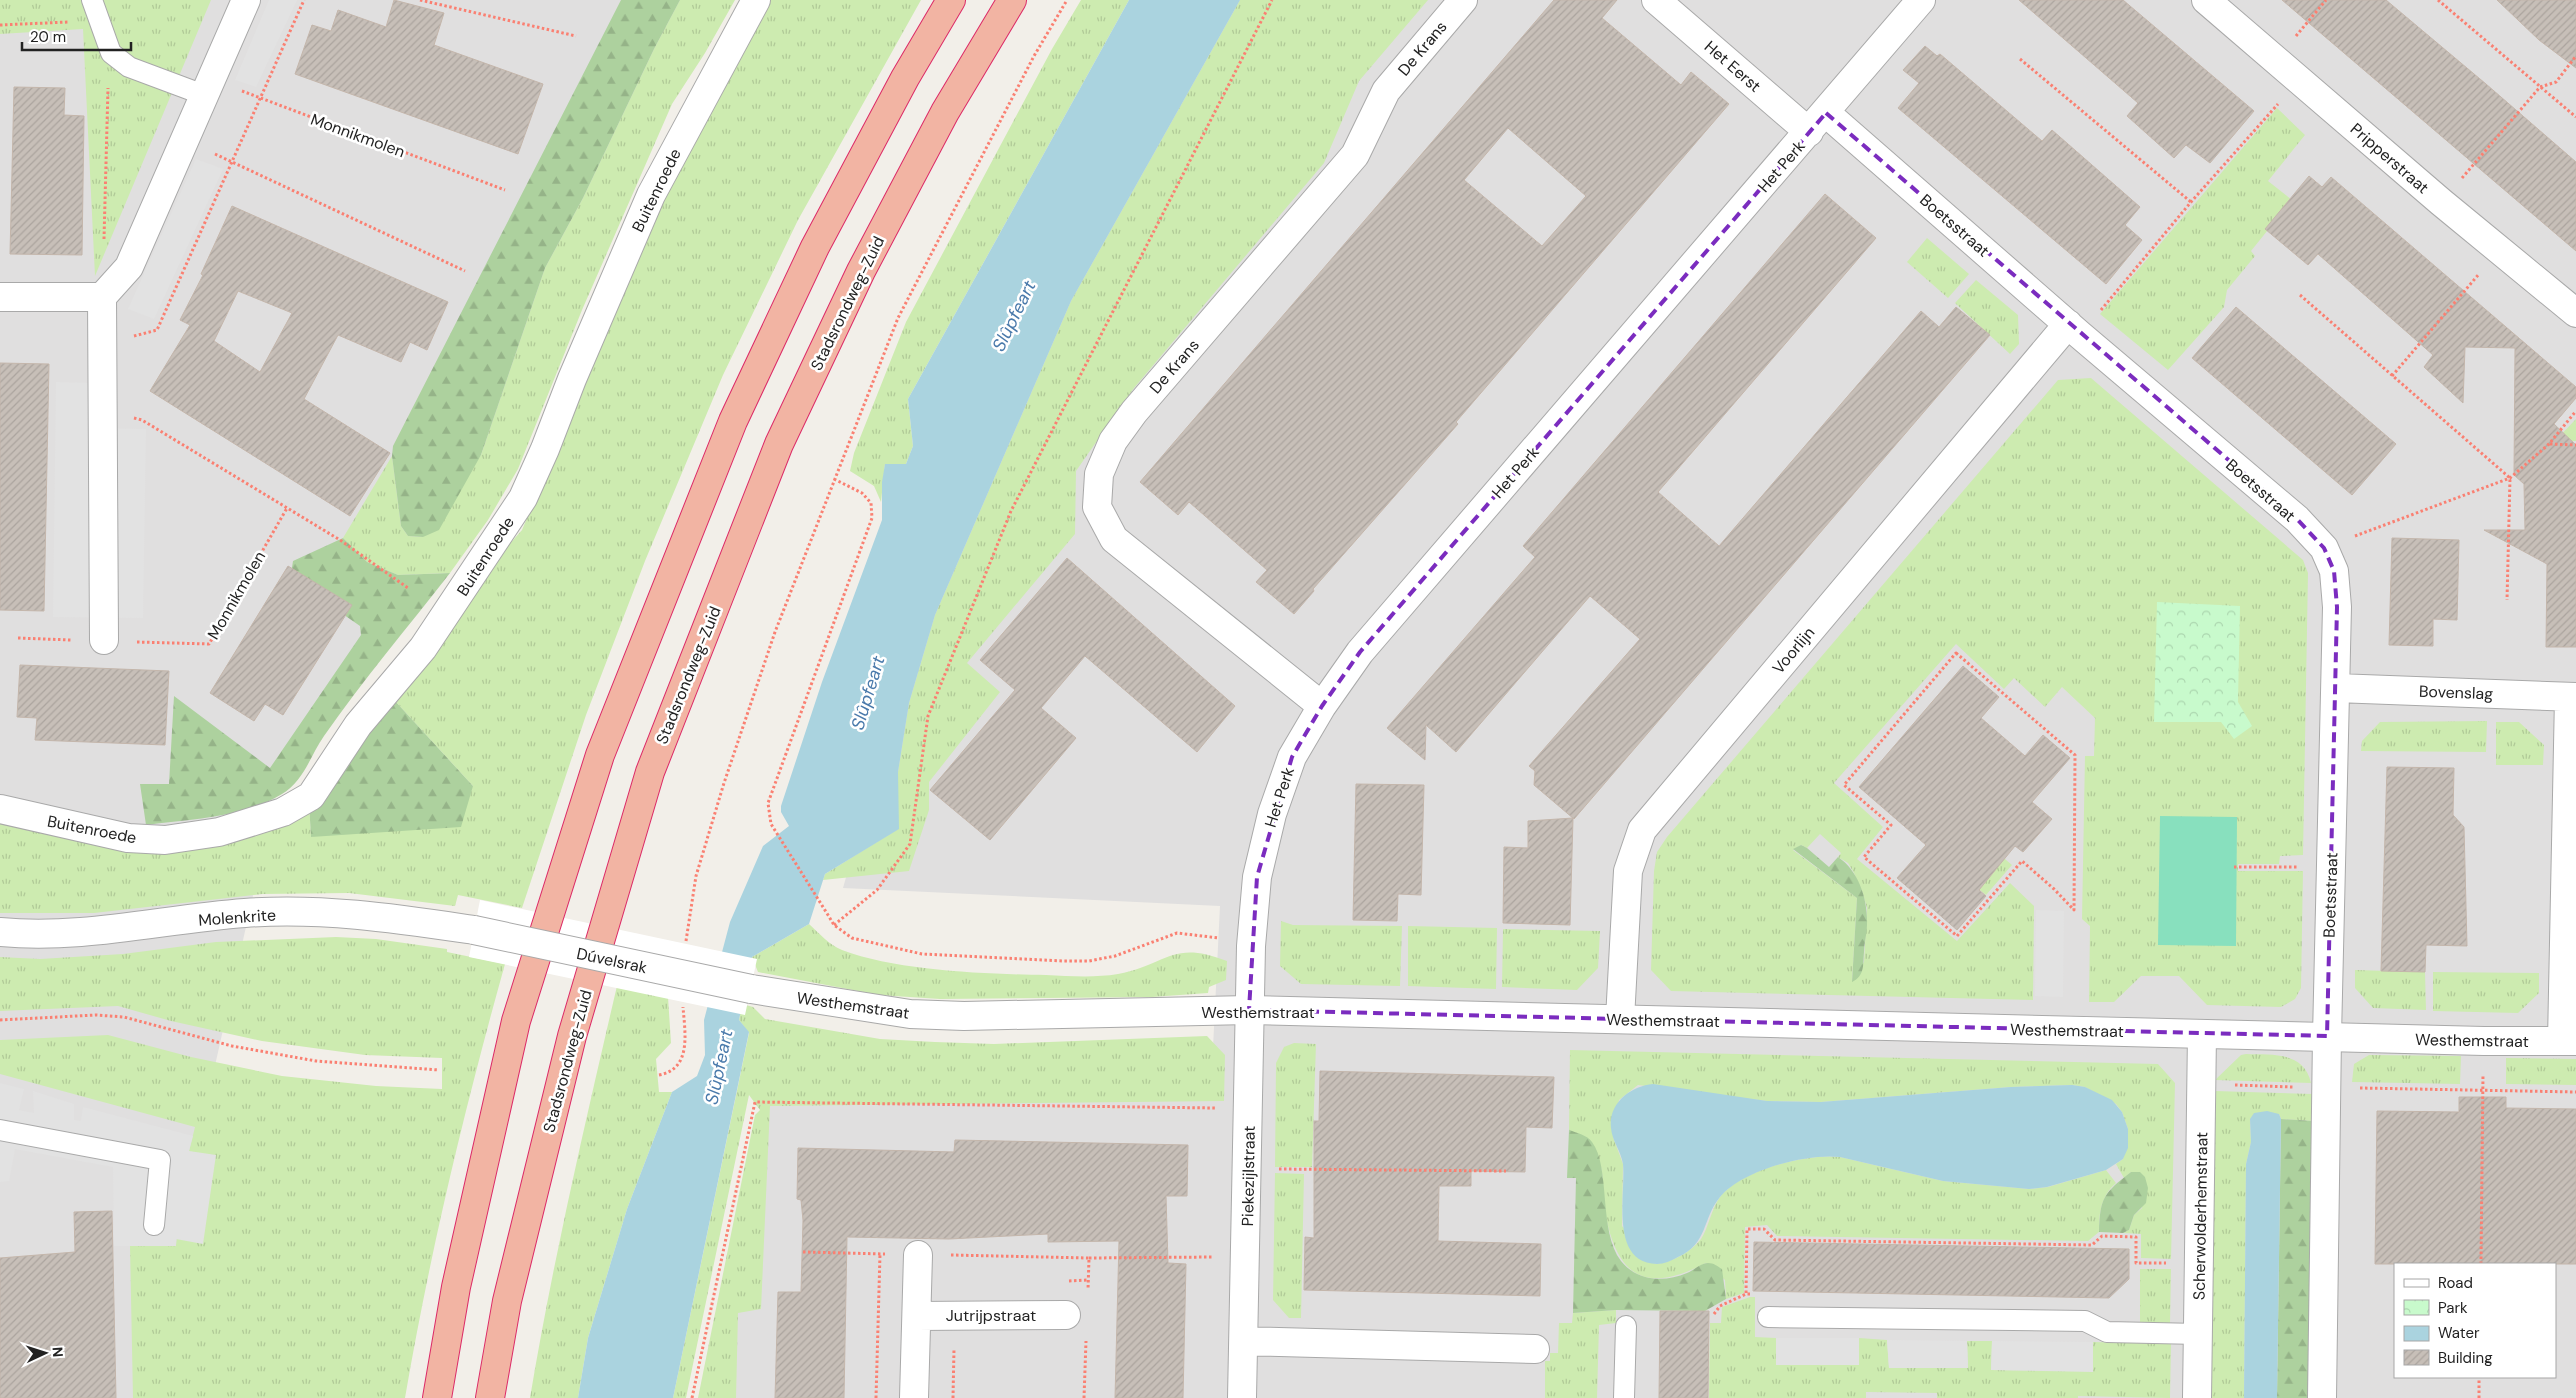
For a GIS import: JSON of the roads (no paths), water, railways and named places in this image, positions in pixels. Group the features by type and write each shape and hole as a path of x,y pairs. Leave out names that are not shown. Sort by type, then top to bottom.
{"highway":[{"path":"437,1398 456,1287 516,1021 600,755 733,421 815,248 905,78 951,0"},
{"name":"Stadsrondweg-Zuid","path":"490,1398 507,1301 572,1036 650,772 780,444 857,280 945,112 1012,0"}],"street":[{"path":"104,640 102,297 129,267 246,0"},
{"name":"Buitenroede","path":"0,809 128,838 165,840 228,829 283,812 311,796 358,725 423,648 523,498 650,195 756,0"},
{"name":"De Krans","path":"1322,706 1114,539 1097,507 1099,474 1113,441 1134,412 1354,155 1386,91 1463,0"},
{"name":"Het Eerst","path":"1656,0 1818,123"},
{"name":"Het Perk","path":"1250,1010 1251,946 1256,878 1272,814 1292,757 1322,706 1360,652 1818,123 1921,0"},
{"name":"Pripperstraat","path":"2206,0 2441,202 2576,313"},
{"name":"Boetsstraat","path":"1818,123 2074,330 2297,519 2324,548 2334,571 2336,589 2336,688 2327,1036"},
{"path":"0,297 102,297"},
{"name":"Voorlijn","path":"1620,1019 1628,871 1642,830 2074,330"},
{"name":"Bovenslag","path":"2336,688 2572,697"},
{"path":"2569,1041 2572,697"},
{"name":"Molenkrite","path":"0,932 72,932 118,929 246,913 386,917 474,930"},
{"name":"Dúvelsrak","path":"474,930 751,989"},
{"name":"Westhemstraat","path":"751,989 910,1014 1021,1016 1250,1010 2484,1041 2569,1041"},
{"name":"Piekezijlstraat","path":"1242,1398 1250,1010"},
{"name":"Scherwolderhemstraat","path":"2197,1398 2202,1034"},
{"path":"2322,1398 2327,1036"},
{"path":"914,1398 918,1255"},
{"name":"Jutrijpstraat","path":"917,1316 955,1316 1077,1307"},
{"path":"1244,1341 1535,1348"}],"lane":[{"path":"92,0 111,53 129,67 207,88"},
{"path":"0,1130 160,1160 154,1225"},
{"path":"1768,1317 2085,1321 2107,1332 2199,1334"},
{"path":"1624,1398 1626,1326"}],"water":[{"name":"Slûpfeart","path":"1129,0 1240,0 1071,301 935,615 909,703 898,772 899,829 825,874 809,924 752,957 739,1020 749,1032 673,1398 578,1398 588,1338 627,1209 672,1092 697,1076 705,1055 704,1020 730,922 763,846 789,826 781,812 781,806 822,682 882,520 882,482 885,464 906,464 913,446 908,399"},
{"path":"1653,1084 1767,1101 1821,1102 2011,1087 2072,1085 2085,1087 2112,1100 2122,1112 2128,1129 2128,1148 2123,1159 2106,1170 2047,1187 2029,1189 1943,1181 1840,1157 1810,1158 1776,1165 1759,1171 1730,1187 1714,1205 1704,1230 1695,1245 1688,1252 1673,1260 1657,1264 1642,1261 1632,1252 1626,1240 1622,1209 1623,1164 1611,1128 1613,1111 1623,1097 1637,1088"},
{"path":"2267,1111 2279,1114 2281,1119 2277,1398 2244,1398 2246,1164 2251,1142 2250,1119 2254,1113"}]}
